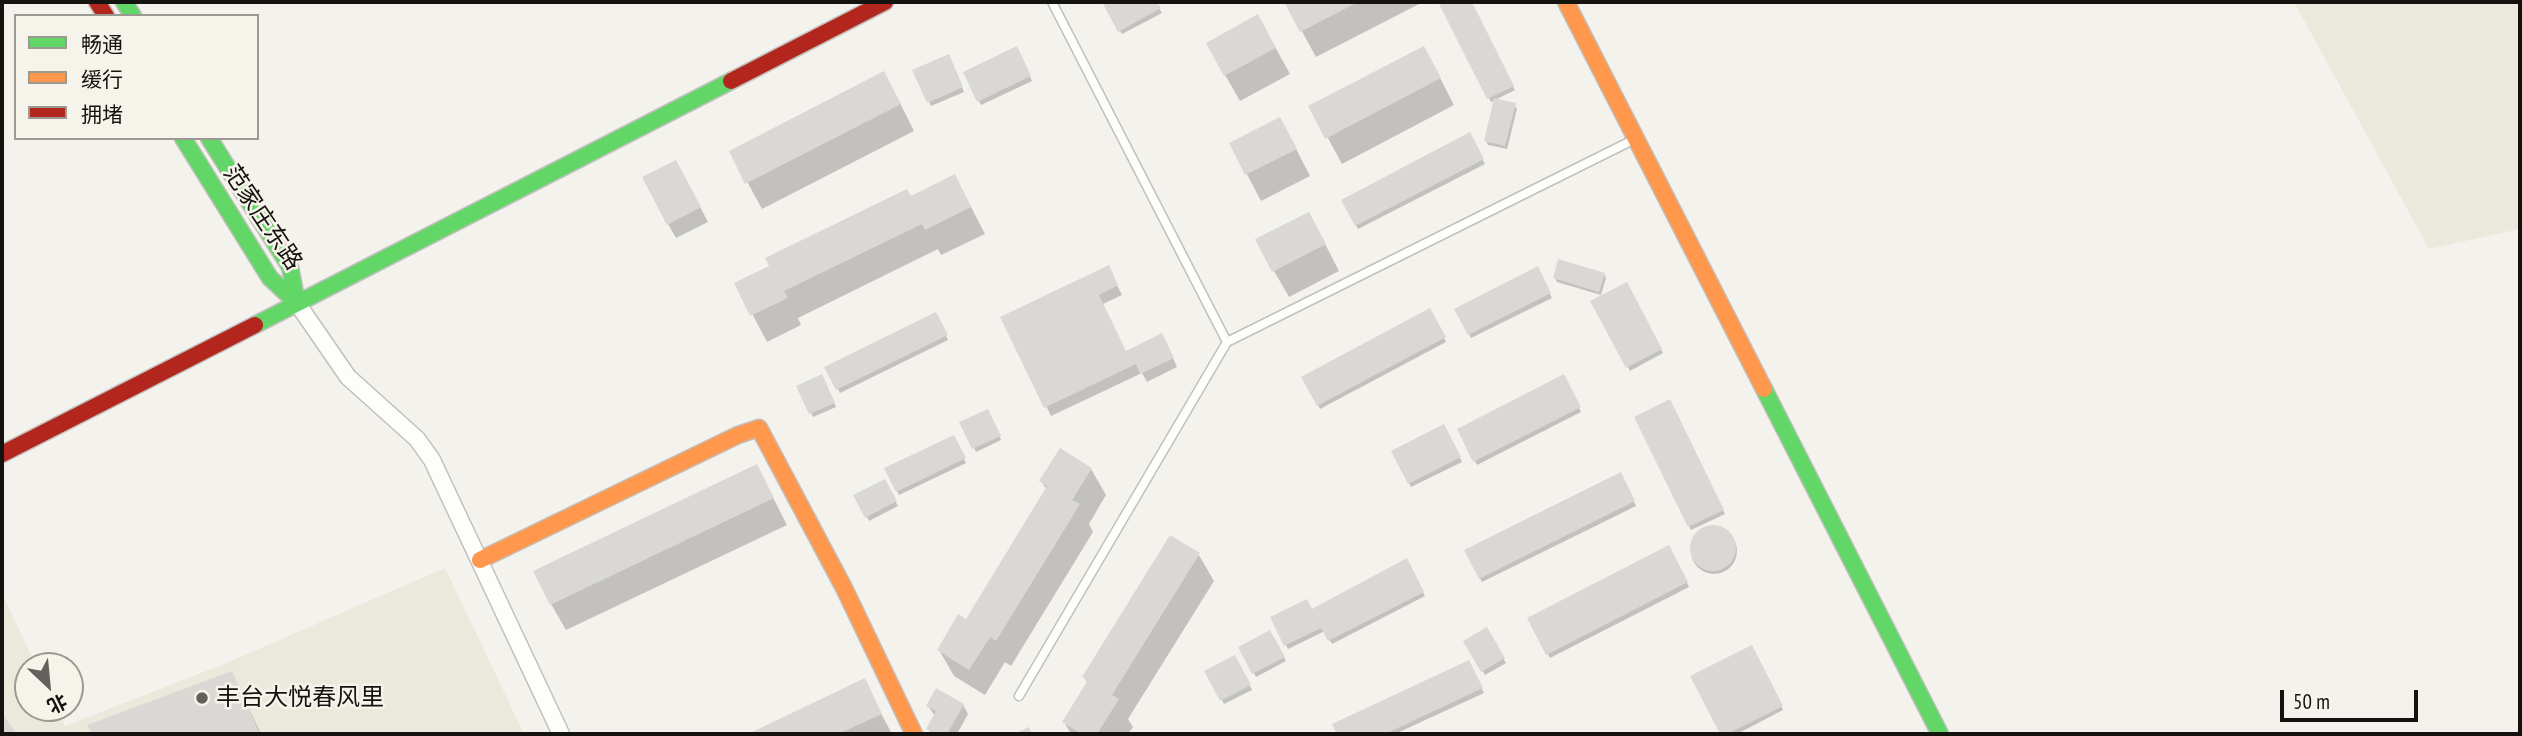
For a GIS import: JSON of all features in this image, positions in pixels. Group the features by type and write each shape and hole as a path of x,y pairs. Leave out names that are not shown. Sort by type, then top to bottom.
{"street":[{"path":"2,454 885,2"},
{"path":"1566,2 1940,734"},
{"name":"范家庄东路","path":"184,140 270,278 297,303"},
{"name":"范家庄东路","path":"210,140 290,267 297,303"},
{"path":"297,303 348,377 417,439 449,490 561,734"},
{"path":"480,560 738,435 759,428 844,588 914,734"}],"lane":[{"path":"1052,2 1227,342"},
{"path":"1019,696 1227,342 1636,138"}],"shaded area":[{"path":"2294,2 2520,2 2520,229 2429,249"},
{"name":"丰台大悦春风里","path":"445,568 524,734 2,734 2,593 29,652 14,652 14,722 63,722 65,726 84,722 84,719 224,664"}],"building":[{"path":"1102,2 1157,2 1161,8 1118,32"},
{"path":"1284,2 1358,2 1300,32"},
{"path":"1438,2 1472,2 1514,86 1487,99"},
{"path":"1258,14 1276,48 1224,76 1206,43"},
{"path":"1017,46 1031,76 977,102 963,72"},
{"path":"1424,46 1441,78 1325,139 1308,106"},
{"path":"949,54 963,87 927,103 912,70"},
{"path":"884,71 901,104 745,184 729,151"},
{"path":"1494,98 1516,103 1505,146 1484,141"},
{"path":"1280,117 1297,149 1245,175 1229,143"},
{"path":"1470,132 1484,159 1355,226 1341,200"},
{"path":"676,160 701,207 667,225 642,177"},
{"path":"955,174 971,207 925,230 922,224 784,291 788,298 750,316 734,283 769,266 765,258 907,189 911,196"},
{"path":"1309,212 1326,244 1272,272 1255,239"},
{"path":"1558,259 1605,273 1599,292 1553,278"},
{"path":"1109,265 1118,285 1099,295 1126,351 1162,333 1174,358 1140,374 1136,364 1044,408 1000,317"},
{"path":"1538,266 1551,293 1468,335 1454,309"},
{"path":"1627,282 1662,349 1626,368 1590,301"},
{"path":"1430,308 1446,337 1317,406 1301,377"},
{"path":"936,312 948,335 836,390 824,367"},
{"path":"822,374 835,403 809,414 796,386"},
{"path":"1564,374 1581,407 1473,462 1457,429"},
{"path":"1670,399 1724,510 1688,527 1634,417"},
{"path":"988,409 1001,436 972,449 959,422"},
{"path":"1444,424 1461,457 1408,484 1391,451"},
{"path":"954,435 966,458 896,492 884,468"},
{"path":"1060,448 1092,468 1072,500 1080,504 996,641 990,637 969,670 937,650 958,614 966,619 1047,486 1039,481"},
{"path":"757,464 774,498 550,605 533,571"},
{"path":"1621,472 1635,501 1479,579 1464,550"},
{"path":"885,479 897,501 865,518 853,495"},
{"path":"1713,525 1729,532 1736,548 1729,564 1713,571 1697,564 1690,548 1697,532"},
{"path":"1170,535 1200,553 1112,695 1119,699 1097,734 1082,734 1062,722 1088,680 1082,677"},
{"path":"1669,545 1688,582 1546,655 1527,618"},
{"path":"1407,558 1424,592 1328,641 1321,628 1284,646 1270,617 1307,599 1312,609"},
{"path":"1487,627 1505,658 1481,672 1463,641"},
{"path":"1270,630 1285,657 1252,674 1238,647"},
{"path":"1752,645 1783,706 1727,734 1720,734 1690,676"},
{"path":"1235,655 1251,685 1220,701 1204,671"},
{"path":"1469,660 1483,688 1385,734 1337,734 1332,724"},
{"name":"丰台大悦春风里","path":"232,671 260,734 92,734 87,725"},
{"path":"865,678 882,714 838,734 748,734"},
{"path":"936,688 964,704 947,734 937,734 926,729 936,711 926,706"},
{"path":"2,713 16,734 2,734"},
{"path":"1029,727 1032,734 1014,734"}],"traffic: fast":[{"path":"124,2 132,14"},
{"path":"255,325 731,81"},
{"path":"184,140 270,278 297,303"},
{"path":"210,140 290,267 297,303"},
{"path":"1764,389 1940,734"}],"traffic: slow":[{"path":"1566,2 1764,389"},
{"path":"480,560 738,435 759,428 844,588 914,734"}],"traffic: jam":[{"path":"97,2 105,14"},
{"path":"731,81 885,2"},
{"path":"2,454 255,325"}],"place":[{"name":"丰台大悦春风里","path":"202,698"}]}
